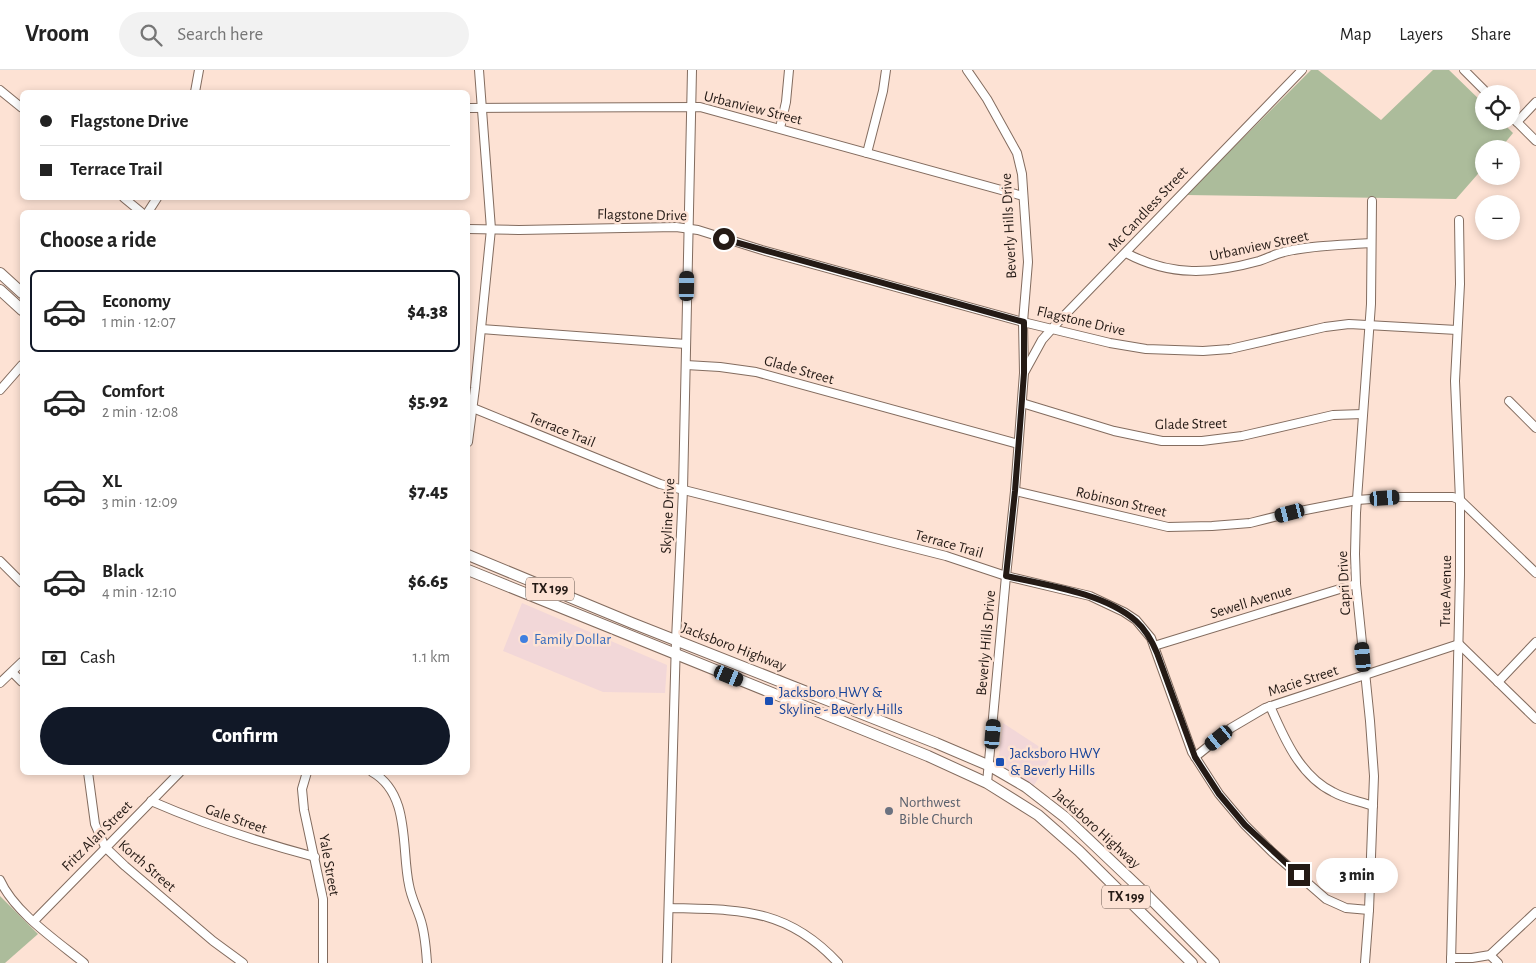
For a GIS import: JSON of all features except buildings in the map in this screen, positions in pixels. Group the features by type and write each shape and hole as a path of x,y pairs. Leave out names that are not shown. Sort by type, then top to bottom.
{"main road":[{"path":"0,273 20,291"},
{"path":"0,290 20,308"},
{"name":"Jacksboro Highway","path":"470,556 990,766 1026,788 1066,818 1146,894 1214,963"},
{"name":"Jacksboro Highway","path":"470,571 928,756 988,783 1038,815 1192,963"},
{"path":"835,719 842,705"}],"street":[{"path":"195,90 199,70"},
{"path":"470,407 481,329 491,228 479,70"},
{"name":"Skyline Drive","path":"667,963 675,654 683,490 692,70"},
{"path":"780,128 786,102 789,70"},
{"path":"867,153 883,91 886,70"},
{"name":"Beverly Hills Drive","path":"968,70 987,99 1016,153 1022,174 1028,262 1022,403 988,783"},
{"name":"Mc Candless Street","path":"1024,373 1042,340 1186,188 1302,70"},
{"path":"1464,70 1479,85"},
{"path":"0,90 20,105"},
{"path":"1520,114 1536,102"},
{"name":"Urbanview Street","path":"470,108 700,107 1023,196"},
{"path":"1520,125 1536,141"},
{"path":"126,200 139,210"},
{"name":"Capri Drive","path":"1365,963 1374,776 1356,584 1355,554 1370,324 1372,201"},
{"name":"True Avenue","path":"1451,961 1459,644 1460,500 1455,382 1460,284 1459,220"},
{"name":"Flagstone Drive","path":"470,228 518,230 676,227 688,229 1052,330 1146,349 1203,351 1230,349 1325,327 1349,324 1458,330"},
{"name":"Urbanview Street","path":"1126,253 1150,264 1175,270 1206,271 1242,265 1285,251 1372,243"},
{"path":"481,329 686,344"},
{"name":"Glade Street","path":"686,365 756,372 1018,444"},
{"path":"0,390 20,367"},
{"path":"1509,401 1536,428"},
{"name":"Glade Street","path":"1022,403 1114,431 1162,441 1202,441 1242,436 1332,415 1364,414"},
{"name":"Terrace Trail","path":"470,407 660,484 946,556 1006,576 1090,596 1124,612 1136,620 1151,638 1195,757 1219,794 1245,825 1279,858 1326,898 1346,908 1369,910"},
{"name":"Robinson Street","path":"1015,491 1168,527 1250,523 1358,500 1444,496 1460,500"},
{"path":"1460,500 1536,573"},
{"path":"0,561 20,580"},
{"name":"Sewell Avenue","path":"1154,646 1356,584"},
{"path":"1498,682 1536,642"},
{"path":"1459,644 1536,719"},
{"name":"Macie Street","path":"1195,757 1231,728 1270,706 1459,644"},
{"path":"0,683 13,673 20,664"},
{"path":"13,673 20,680"},
{"path":"1270,706 1282,734 1305,770 1330,791 1373,806"},
{"name":"Korth Street","path":"88,775 96,824 105,847 233,959 243,963"},
{"name":"Fritz Alan Street","path":"34,921 177,775"},
{"name":"Yale Street","path":"306,775 302,789 304,810 323,898 323,963"},
{"path":"376,775 384,782 402,818 408,882 413,902 420,917 427,963"},
{"name":"Gale Street","path":"151,801 252,840 314,857"},
{"path":"0,880 12,901 84,963"},
{"path":"669,908 719,908 776,919 811,937 827,950 838,963"},
{"path":"1451,961 1490,955 1536,912"},
{"path":"1490,955 1498,963"}],"shaded area":[{"path":"522,603 667,665 665,693 603,692 503,651"},
{"path":"1003,723 1052,755 1033,787 998,763"}],"green space":[{"path":"1311,70 1318,70 1381,120 1433,70 1449,70 1475,95 1475,130 1510,130 1513,133 1507,140 1475,140 1475,177 1456,199 1186,195"},
{"path":"0,896 38,934 5,963 0,963"}],"place":[{"name":"Family Dollar","path":"524,639"},
{"name":"Jacksboro HWY & Skyline - Beverly Hills","path":"769,701"},
{"name":"Jacksboro HWY & Beverly Hills","path":"1000,762"},
{"name":"Northwest Bible Church","path":"889,811"}],"route":[{"path":"724,239 1024,322 1024,373 1006,576 1090,596 1124,612 1136,620 1151,638 1195,757 1219,794 1245,825 1299,875"}]}
